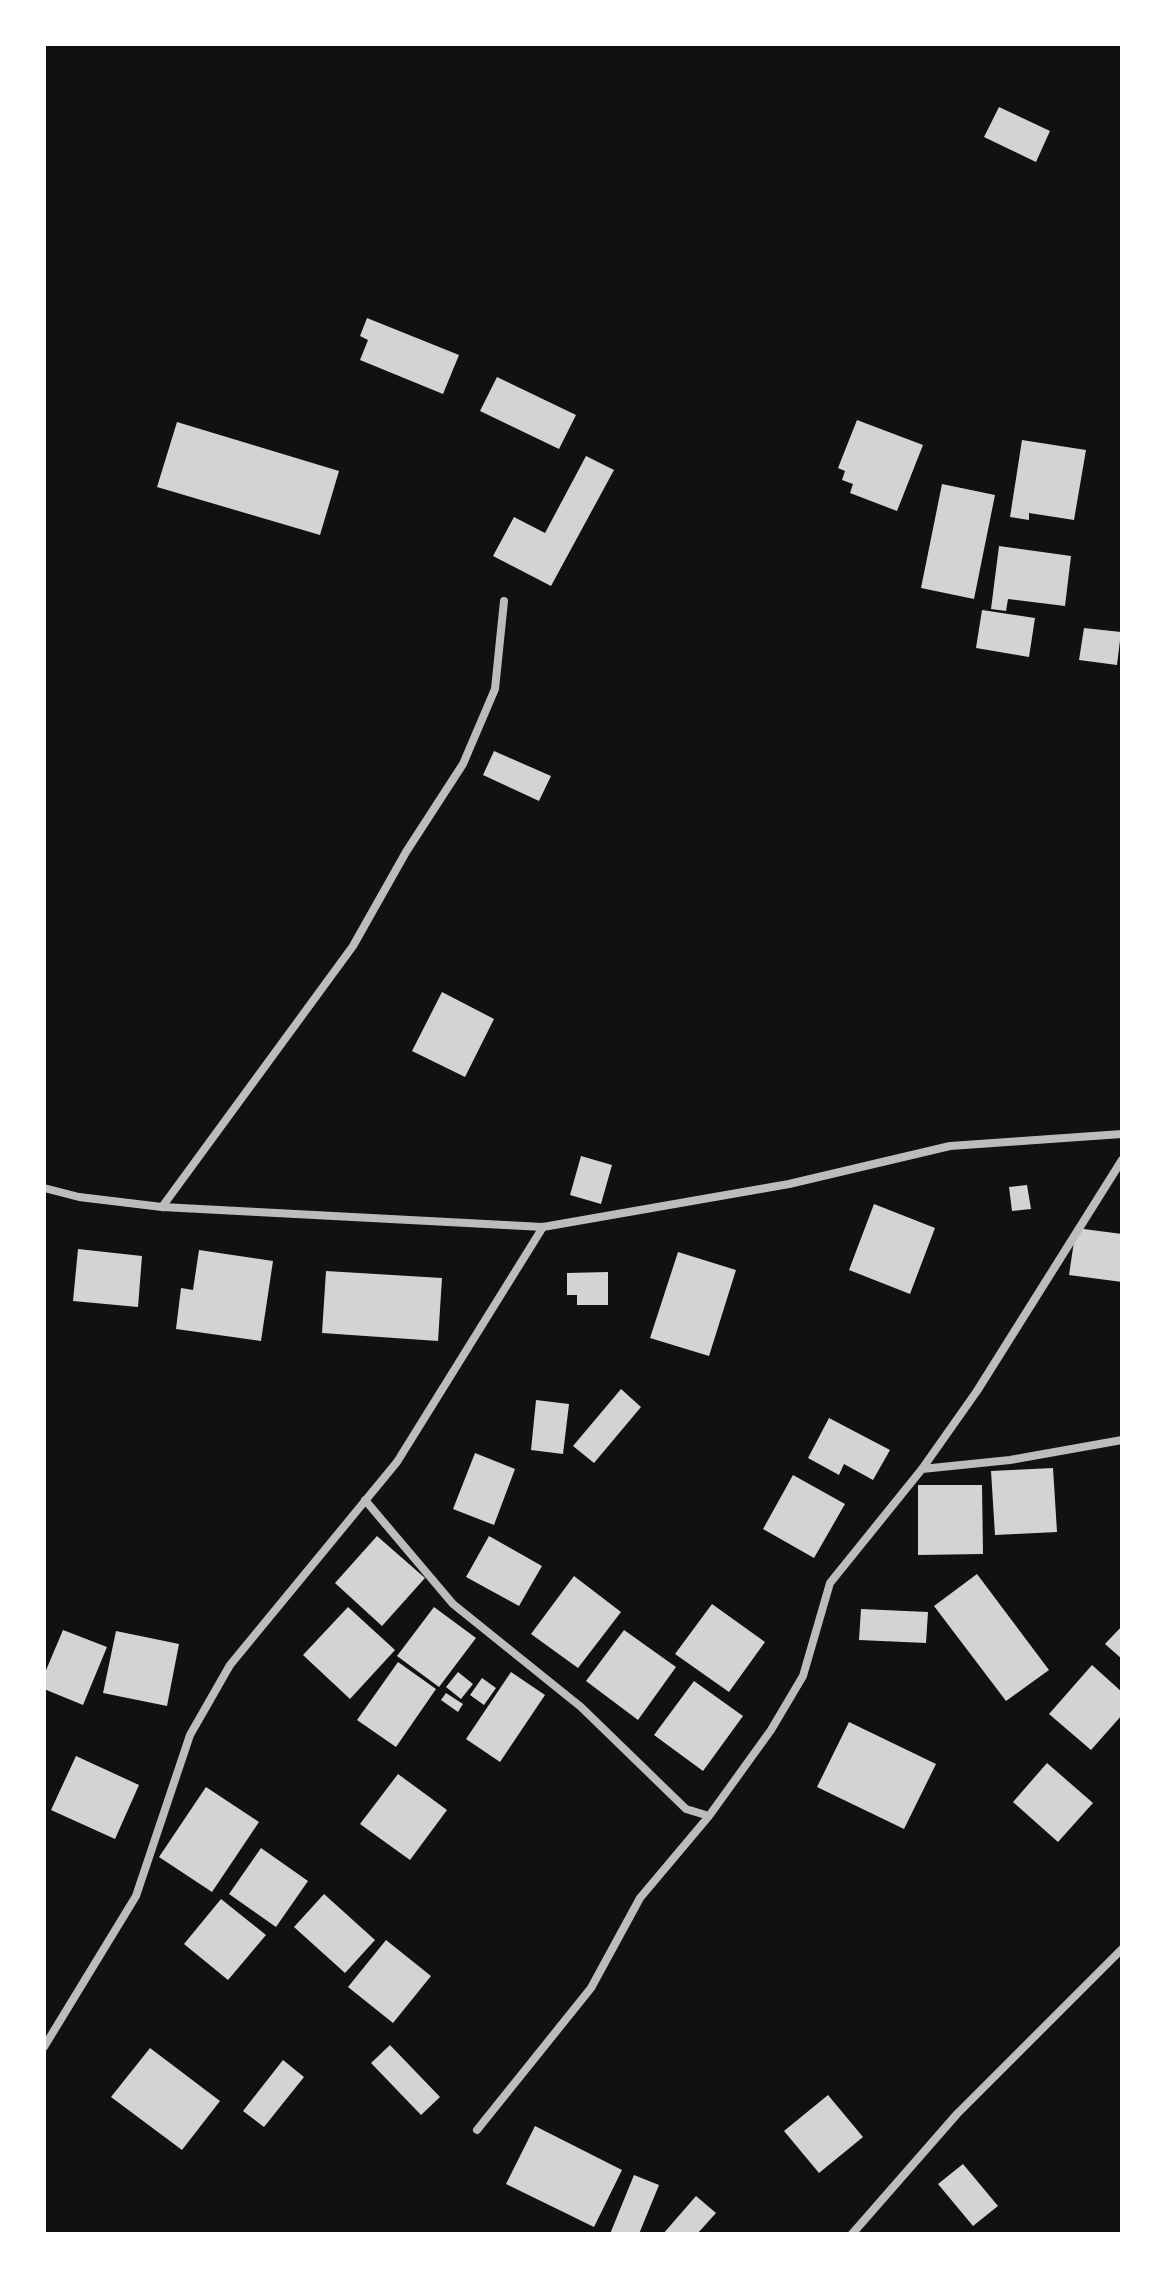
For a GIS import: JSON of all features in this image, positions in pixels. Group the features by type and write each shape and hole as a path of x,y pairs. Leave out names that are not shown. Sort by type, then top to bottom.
{"street":[{"path":"162,1207 353,946 406,852 463,764 495,689 504,601"},
{"path":"44,1188 79,1197 162,1207 543,1227 789,1184 950,1146 1122,1134"},
{"path":"477,2130 591,1988 640,1898 709,1816 771,1730 803,1676 830,1583 922,1469 977,1391 1122,1160"},
{"path":"44,2047 136,1896 190,1735 230,1665 397,1462 543,1227"},
{"path":"922,1469 1010,1460 1122,1440"},
{"path":"365,1500 453,1604 581,1707 686,1809 709,1816"},
{"path":"852,2234 957,2114 1122,1949"}],"building":[{"path":"999,107 1050,131 1036,162 984,137"},
{"path":"367,318 459,355 443,394 360,360 368,340 360,336"},
{"path":"497,377 576,415 559,449 480,411"},
{"path":"857,420 923,445 897,511 850,493 853,484 842,480 845,471 838,468"},
{"path":"177,422 339,471 320,535 157,487"},
{"path":"1022,440 1086,450 1074,520 1029,513 1029,520 1010,517"},
{"path":"586,456 614,470 551,586 493,556 514,517 545,533"},
{"path":"942,484 995,495 974,599 921,588"},
{"path":"999,546 1071,556 1065,606 1008,599 1006,611 991,609"},
{"path":"982,610 1035,618 1029,657 976,648"},
{"path":"1084,628 1121,632 1117,665 1079,660"},
{"path":"494,751 551,776 539,801 483,775"},
{"path":"442,992 494,1019 465,1077 412,1051"},
{"path":"581,1156 612,1165 601,1204 570,1195"},
{"path":"1027,1185 1031,1209 1012,1211 1009,1187"},
{"path":"874,1204 935,1228 910,1294 849,1270"},
{"path":"1076,1228 1122,1234 1122,1282 1069,1275"},
{"path":"78,1249 142,1256 138,1307 73,1301"},
{"path":"199,1250 273,1261 261,1341 176,1329 181,1288 193,1290"},
{"path":"678,1252 736,1270 709,1356 650,1338"},
{"path":"326,1271 442,1278 438,1341 322,1333"},
{"path":"608,1272 608,1305 577,1305 577,1295 567,1295 567,1273"},
{"path":"621,1389 641,1407 594,1463 573,1446"},
{"path":"536,1400 569,1404 563,1454 531,1450"},
{"path":"829,1418 890,1450 873,1480 844,1464 839,1475 808,1458"},
{"path":"475,1453 515,1469 494,1525 453,1509"},
{"path":"1053,1468 1057,1532 995,1535 991,1471"},
{"path":"793,1475 845,1504 814,1558 763,1529"},
{"path":"918,1485 982,1485 983,1554 918,1555"},
{"path":"377,1536 425,1578 382,1626 335,1583"},
{"path":"489,1536 542,1566 519,1606 466,1577"},
{"path":"977,1574 1049,1670 1006,1701 934,1606"},
{"path":"574,1576 621,1612 578,1668 531,1634"},
{"path":"712,1604 765,1642 729,1692 675,1654"},
{"path":"348,1607 395,1650 350,1699 303,1655"},
{"path":"434,1607 476,1638 439,1687 397,1656"},
{"path":"861,1609 928,1612 926,1643 859,1640"},
{"path":"1122,1626 1122,1659 1105,1644"},
{"path":"63,1630 107,1647 83,1705 44,1689 44,1675"},
{"path":"624,1630 676,1667 638,1720 586,1681"},
{"path":"116,1631 179,1644 167,1706 103,1693"},
{"path":"398,1662 436,1689 396,1747 357,1720"},
{"path":"1092,1665 1122,1692 1122,1715 1091,1750 1049,1714"},
{"path":"458,1672 473,1684 461,1699 446,1687"},
{"path":"511,1672 545,1695 500,1762 466,1739"},
{"path":"482,1678 496,1688 484,1705 470,1695"},
{"path":"694,1681 743,1716 703,1771 654,1735"},
{"path":"446,1693 463,1704 458,1712 441,1700"},
{"path":"849,1722 936,1764 904,1829 817,1787"},
{"path":"76,1756 139,1785 115,1839 51,1810"},
{"path":"1047,1763 1093,1803 1058,1842 1013,1802"},
{"path":"398,1774 447,1810 410,1860 360,1824"},
{"path":"206,1787 259,1822 212,1892 159,1857"},
{"path":"261,1848 308,1881 276,1927 229,1894"},
{"path":"324,1894 375,1940 345,1973 294,1927"},
{"path":"221,1899 266,1935 228,1980 184,1944"},
{"path":"386,1940 431,1976 393,2023 348,1987"},
{"path":"390,2045 440,2097 421,2115 371,2063"},
{"path":"150,2048 220,2101 182,2150 111,2097"},
{"path":"283,2060 304,2077 264,2127 243,2111"},
{"path":"828,2095 863,2137 819,2173 784,2131"},
{"path":"535,2126 622,2170 594,2227 506,2184"},
{"path":"963,2164 998,2206 973,2226 938,2184"},
{"path":"634,2175 659,2185 639,2234 610,2234"},
{"path":"696,2196 716,2213 697,2234 663,2234"}]}
